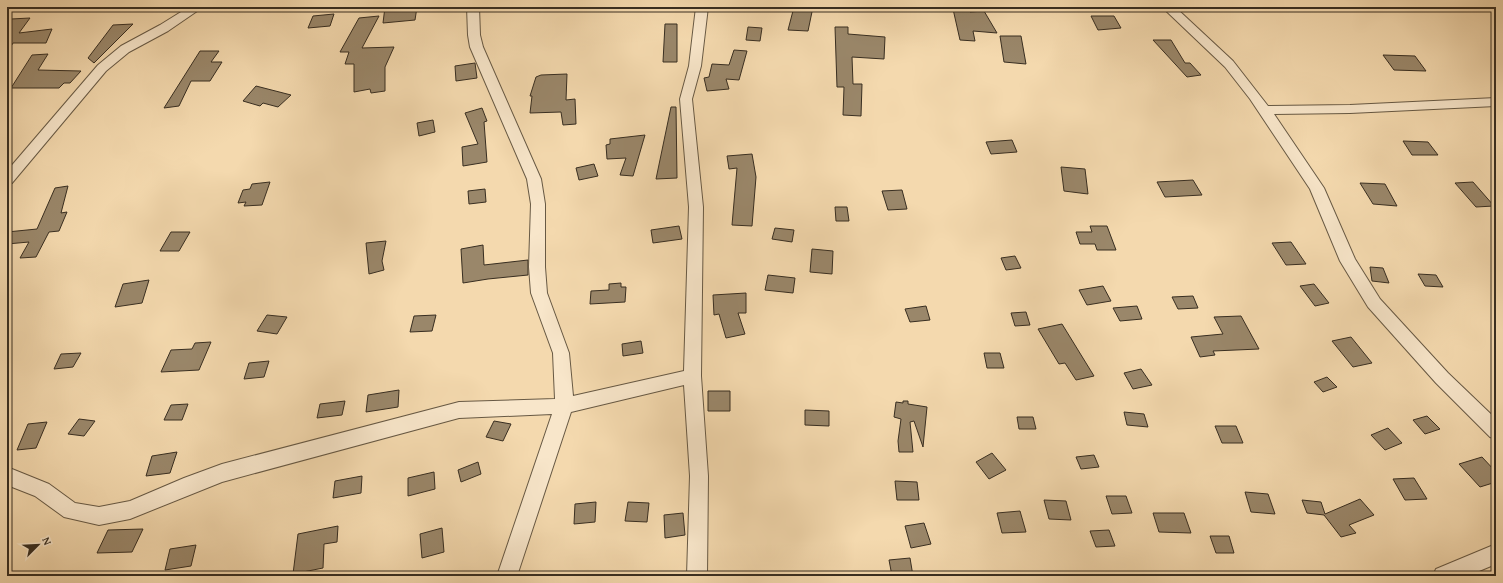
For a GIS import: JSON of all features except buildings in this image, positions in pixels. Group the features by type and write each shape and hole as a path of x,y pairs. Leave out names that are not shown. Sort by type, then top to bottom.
{"street":[{"path":"7,180 102,68 125,49 164,28 196,7"},
{"path":"473,7 476,48 483,60 534,179 538,204 537,267 539,292 561,353 564,385 564,406 507,576"},
{"path":"697,576 699,476 692,376 696,207 692,149 686,99 695,66 702,7"},
{"path":"1168,7 1229,64 1265,110 1317,188 1348,261 1374,303 1442,378 1496,431"},
{"path":"1265,110 1350,109 1496,102"},
{"path":"7,476 42,490 71,511 99,516 130,510 191,484 222,473 459,410 564,406 692,376"},
{"path":"1443,576 1496,554"}]}
